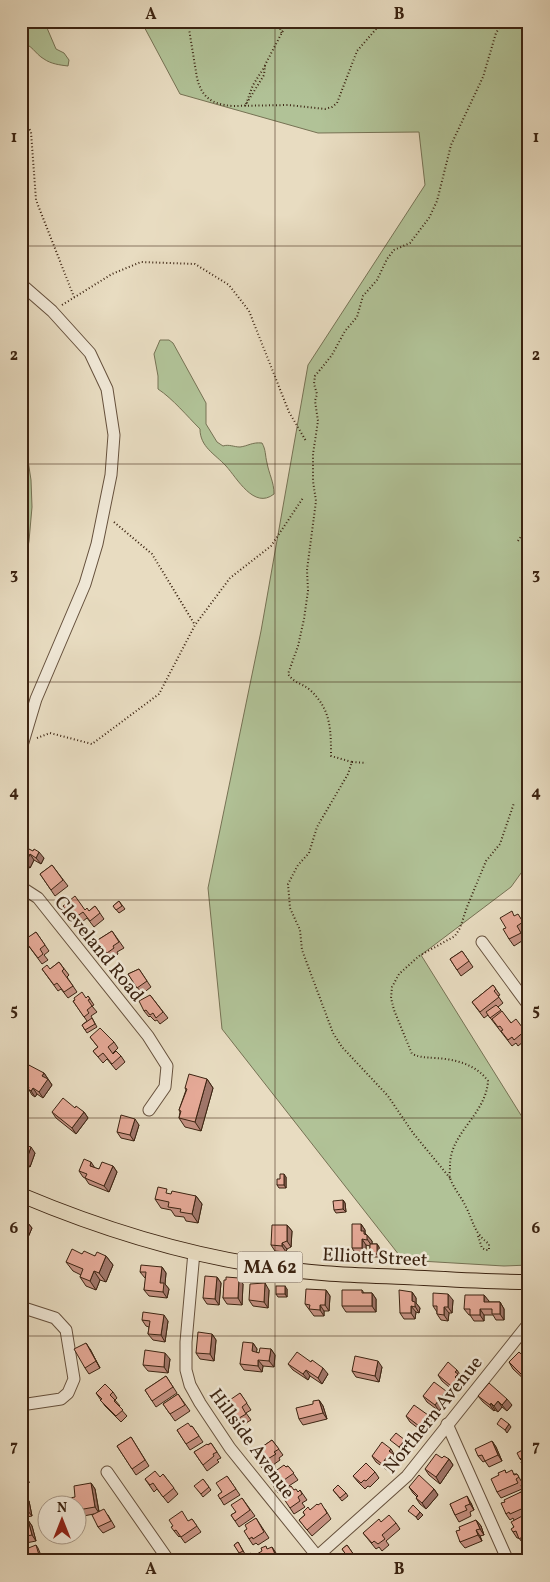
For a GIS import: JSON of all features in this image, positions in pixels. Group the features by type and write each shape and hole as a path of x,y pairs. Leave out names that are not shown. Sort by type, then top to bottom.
{"main road":[{"name":"Elliott Street","path":"21,1195 98,1225 194,1252 234,1261 291,1270 529,1282"}],"street":[{"path":"21,284 52,311 90,353 107,389 114,435 111,475 97,544 85,584 36,698 22,746"},
{"name":"Cleveland Road","path":"21,887 38,898 148,1036 168,1066 164,1087 149,1110"},
{"path":"482,942 529,1006"},
{"name":"Hillside Avenue","path":"194,1252 186,1342 186,1370 190,1385 230,1448 314,1558"},
{"path":"21,1307 55,1318 66,1330 74,1379 68,1393 60,1399 21,1405"},
{"name":"Northern Avenue","path":"314,1558 408,1476 447,1424 529,1323"},
{"path":"447,1424 508,1561"},
{"path":"107,1472 169,1561"}],"path":[{"path":"189,21 199,86 208,100 224,105 288,105 316,108 332,107 337,103 357,51 383,21"},
{"path":"366,763 352,762 331,756 330,724 326,712 309,689 293,681 288,674 298,646 308,591 306,570 316,501 313,481 313,454 318,432 315,376 332,354 345,331 357,317 363,296 377,280 387,259 394,250 410,244 429,218 437,201 451,145 483,77 496,33 504,21"},
{"path":"246,106 264,75 265,65 282,34 288,22 277,22 282,34"},
{"path":"21,114 31,132 36,200 74,297"},
{"path":"52,311 112,274 141,262 195,264 229,285 249,311 289,412 306,441"},
{"path":"22,746 50,734 92,744 159,694 194,625 230,578 271,546 303,498"},
{"path":"104,511 121,530 152,554 194,625"},
{"path":"518,541 529,524"},
{"path":"352,762 348,774 318,827 309,853 298,865 288,884 290,908 300,930 302,950 333,1033 342,1047 388,1096 413,1133 450,1178 468,1210 482,1248 489,1250 489,1244 478,1236"},
{"path":"450,1178 449,1161 452,1146 478,1111 487,1091 488,1080 483,1074 459,1061 422,1058 412,1054 394,1010 391,998 392,988 399,974 414,960 455,936 486,861 500,844 514,803"}],"green space":[{"path":"21,21 44,21 56,49 64,53 69,60 68,66 47,61 31,47 21,43"},
{"path":"141,21 529,21 529,862 511,887 421,955 529,1128 529,1265 504,1266 403,1260 222,1029 208,888 261,631 308,365 425,185 419,132 318,133 180,94"},
{"path":"160,340 169,340 173,343 206,403 206,424 217,442 223,446 240,447 262,443 274,494 267,498 260,498 247,490 205,445 200,429 158,389 154,354"},
{"path":"21,415 31,480 32,507 29,541 22,582 24,589 21,591"}],"building":[{"path":"21,845 39,852 36,858 30,854 26,862 21,860"},
{"path":"52,865 63,880 51,890 40,874"},
{"path":"75,896 85,910 87,908 89,911 95,906 100,913 90,921 83,912 73,919 63,906"},
{"path":"119,901 122,906 116,910 113,906"},
{"path":"512,911 514,916 518,914 523,922 517,926 521,933 509,939 503,929 506,928 500,918"},
{"path":"112,931 119,942 107,953 104,950 100,953 93,943"},
{"path":"36,932 45,945 40,949 43,954 38,958 25,941"},
{"path":"462,951 469,961 457,970 450,959"},
{"path":"59,962 64,969 62,971 73,986 64,992 57,983 54,985 42,969 47,965 50,969"},
{"path":"139,969 147,981 137,988 128,974"},
{"path":"493,985 496,989 494,991 499,997 480,1012 472,1002"},
{"path":"82,992 86,998 88,996 92,1006 87,1010 89,1013 84,1017 73,1001"},
{"path":"150,995 163,1012 156,1018 153,1013 150,1015 146,1010 144,1011 139,1001"},
{"path":"496,1005 501,1010 490,1018 486,1012"},
{"path":"502,1011 511,1023 516,1019 525,1031 514,1040 512,1037 508,1040 501,1031 503,1030 500,1026 498,1027 492,1019"},
{"path":"92,1018 95,1024 85,1030 82,1025"},
{"path":"100,1028 114,1042 108,1047 113,1054 116,1051 121,1056 112,1064 103,1053 98,1057 93,1051 98,1047 90,1037"},
{"path":"25,1063 44,1073 42,1076 48,1079 39,1092 33,1088 31,1091 28,1089 29,1087 21,1080 21,1069"},
{"path":"189,1074 207,1079 195,1122 179,1118 181,1111 179,1110 187,1089 185,1088"},
{"path":"63,1098 75,1108 76,1106 84,1112 72,1128 52,1112"},
{"path":"121,1115 135,1119 130,1135 117,1132"},
{"path":"21,1144 31,1147 26,1161 21,1160"},
{"path":"84,1159 91,1162 90,1166 99,1169 102,1162 113,1166 104,1186 85,1178 87,1174 79,1171"},
{"path":"280,1174 284,1174 284,1185 277,1185 277,1179 280,1179"},
{"path":"158,1187 167,1189 166,1193 171,1194 172,1191 196,1196 192,1214 180,1212 181,1209 168,1207 169,1202 155,1199"},
{"path":"343,1200 343,1209 334,1210 333,1201"},
{"path":"21,1220 27,1222 22,1236 21,1236"},
{"path":"352,1224 361,1224 361,1231 364,1231 364,1234 367,1235 367,1240 362,1239 362,1248 352,1248"},
{"path":"272,1225 287,1225 287,1241 282,1243 282,1246 271,1245"},
{"path":"370,1244 377,1244 377,1254 370,1254"},
{"path":"72,1249 82,1254 84,1251 95,1256 97,1252 106,1256 99,1273 94,1271 90,1281 80,1277 83,1269 66,1262"},
{"path":"141,1265 162,1267 160,1283 164,1283 163,1292 144,1290 146,1272 140,1272"},
{"path":"205,1276 217,1277 215,1299 203,1298"},
{"path":"226,1277 239,1278 238,1298 223,1298 224,1280 226,1280"},
{"path":"265,1283 264,1302 249,1300 250,1284"},
{"path":"276,1286 285,1286 285,1294 276,1294"},
{"path":"306,1289 326,1290 325,1305 320,1305 320,1310 309,1309 310,1305 305,1304"},
{"path":"342,1290 362,1290 362,1293 372,1293 372,1306 342,1306"},
{"path":"399,1290 412,1292 412,1301 415,1302 415,1307 411,1306 411,1313 400,1313"},
{"path":"433,1293 448,1294 448,1307 444,1307 444,1315 437,1314 437,1306 433,1306"},
{"path":"465,1295 484,1295 484,1302 500,1302 500,1314 492,1314 492,1309 480,1309 480,1315 470,1315 470,1309 464,1309"},
{"path":"143,1312 164,1315 161,1335 148,1334 150,1321 142,1320"},
{"path":"198,1332 212,1334 210,1354 196,1353"},
{"path":"243,1342 253,1343 252,1351 259,1353 260,1348 271,1349 269,1361 258,1360 258,1366 240,1364"},
{"path":"529,1342 529,1351 524,1347"},
{"path":"86,1343 96,1361 85,1368 74,1349"},
{"path":"145,1350 165,1353 164,1367 143,1365"},
{"path":"297,1352 323,1368 318,1378 306,1370 303,1374 288,1364"},
{"path":"519,1352 529,1361 529,1371 524,1377 509,1362"},
{"path":"355,1356 378,1361 375,1376 352,1371"},
{"path":"448,1362 457,1370 455,1372 458,1374 455,1377 457,1379 451,1386 438,1375"},
{"path":"166,1376 173,1387 152,1401 145,1390"},
{"path":"21,1378 23,1378 25,1387 21,1387"},
{"path":"434,1382 446,1391 435,1405 423,1396"},
{"path":"489,1383 507,1399 502,1405 498,1401 494,1406 491,1403 490,1405 478,1396"},
{"path":"105,1384 113,1392 110,1395 114,1401 123,1410 116,1416 100,1400 102,1399 96,1393"},
{"path":"240,1393 247,1403 242,1407 246,1414 234,1421 226,1413 228,1411 224,1404"},
{"path":"178,1394 185,1405 170,1414 163,1404"},
{"path":"319,1400 323,1413 299,1419 296,1408 313,1404 313,1401"},
{"path":"414,1405 428,1415 419,1426 406,1416"},
{"path":"501,1418 509,1424 505,1430 497,1424"},
{"path":"188,1423 199,1436 186,1444 177,1430"},
{"path":"396,1433 405,1440 399,1447 390,1440"},
{"path":"131,1437 145,1460 132,1469 117,1446"},
{"path":"272,1440 279,1449 274,1452 276,1454 261,1463 260,1461 258,1462 252,1454"},
{"path":"492,1441 498,1455 485,1461 482,1455 478,1456 475,1449"},
{"path":"382,1442 391,1449 389,1451 394,1455 390,1461 386,1458 382,1464 372,1456"},
{"path":"211,1443 217,1452 203,1465 194,1452"},
{"path":"526,1448 529,1454 520,1459 517,1453"},
{"path":"436,1454 442,1458 444,1456 449,1459 436,1477 425,1469"},
{"path":"529,1458 529,1465 523,1467 521,1462"},
{"path":"366,1463 375,1472 366,1481 364,1480 361,1483 353,1476"},
{"path":"284,1465 288,1466 294,1473 274,1487 267,1477"},
{"path":"24,1469 27,1480 21,1481 21,1470"},
{"path":"505,1470 506,1473 512,1470 514,1475 517,1474 519,1477 516,1479 518,1483 497,1492 491,1479"},
{"path":"155,1471 160,1477 163,1474 174,1488 163,1497 153,1483 150,1485 145,1479"},
{"path":"419,1475 434,1489 422,1503 416,1498 418,1496 409,1487"},
{"path":"227,1476 236,1489 220,1499 218,1495 222,1492 216,1483"},
{"path":"203,1479 209,1487 201,1494 194,1486"},
{"path":"91,1483 95,1507 88,1508 88,1494 75,1494 74,1486"},
{"path":"338,1485 346,1493 340,1498 333,1490"},
{"path":"291,1486 298,1492 300,1490 302,1494 298,1497 300,1501 290,1508 280,1493"},
{"path":"521,1492 528,1506 506,1514 501,1503"},
{"path":"24,1495 27,1510 21,1511 21,1496"},
{"path":"467,1496 470,1504 465,1506 467,1510 455,1515 450,1504"},
{"path":"242,1498 250,1510 235,1521 231,1515 236,1512 231,1505"},
{"path":"321,1503 327,1513 307,1530 299,1520 305,1515 303,1512 308,1507 310,1510"},
{"path":"413,1505 420,1512 416,1517 408,1511"},
{"path":"104,1509 111,1521 98,1527 92,1515"},
{"path":"182,1511 188,1521 192,1519 197,1526 181,1537 171,1527 173,1526 169,1520"},
{"path":"389,1515 396,1523 382,1535 385,1539 378,1544 374,1541 372,1543 363,1533 379,1519 381,1522"},
{"path":"524,1515 529,1524 529,1533 519,1539 516,1531 513,1532 511,1529 514,1527 511,1522"},
{"path":"256,1518 264,1532 253,1539 252,1537 249,1539 244,1531 247,1529 245,1525"},
{"path":"28,1520 32,1535 21,1537 21,1522"},
{"path":"476,1520 480,1529 476,1530 478,1535 460,1542 456,1531 460,1530 459,1527"},
{"path":"238,1542 243,1551 239,1553 234,1545"},
{"path":"36,1545 39,1555 29,1559 26,1549"},
{"path":"347,1545 354,1555 349,1559 342,1549"},
{"path":"266,1546 267,1549 272,1547 277,1559 273,1561 260,1561 257,1554 262,1551 261,1548"},
{"path":"251,1553 255,1559 243,1561 242,1559"},
{"path":"201,1554 205,1561 189,1561"},
{"path":"137,1555 141,1561 128,1561"},
{"path":"337,1555 343,1561 330,1561"}]}
